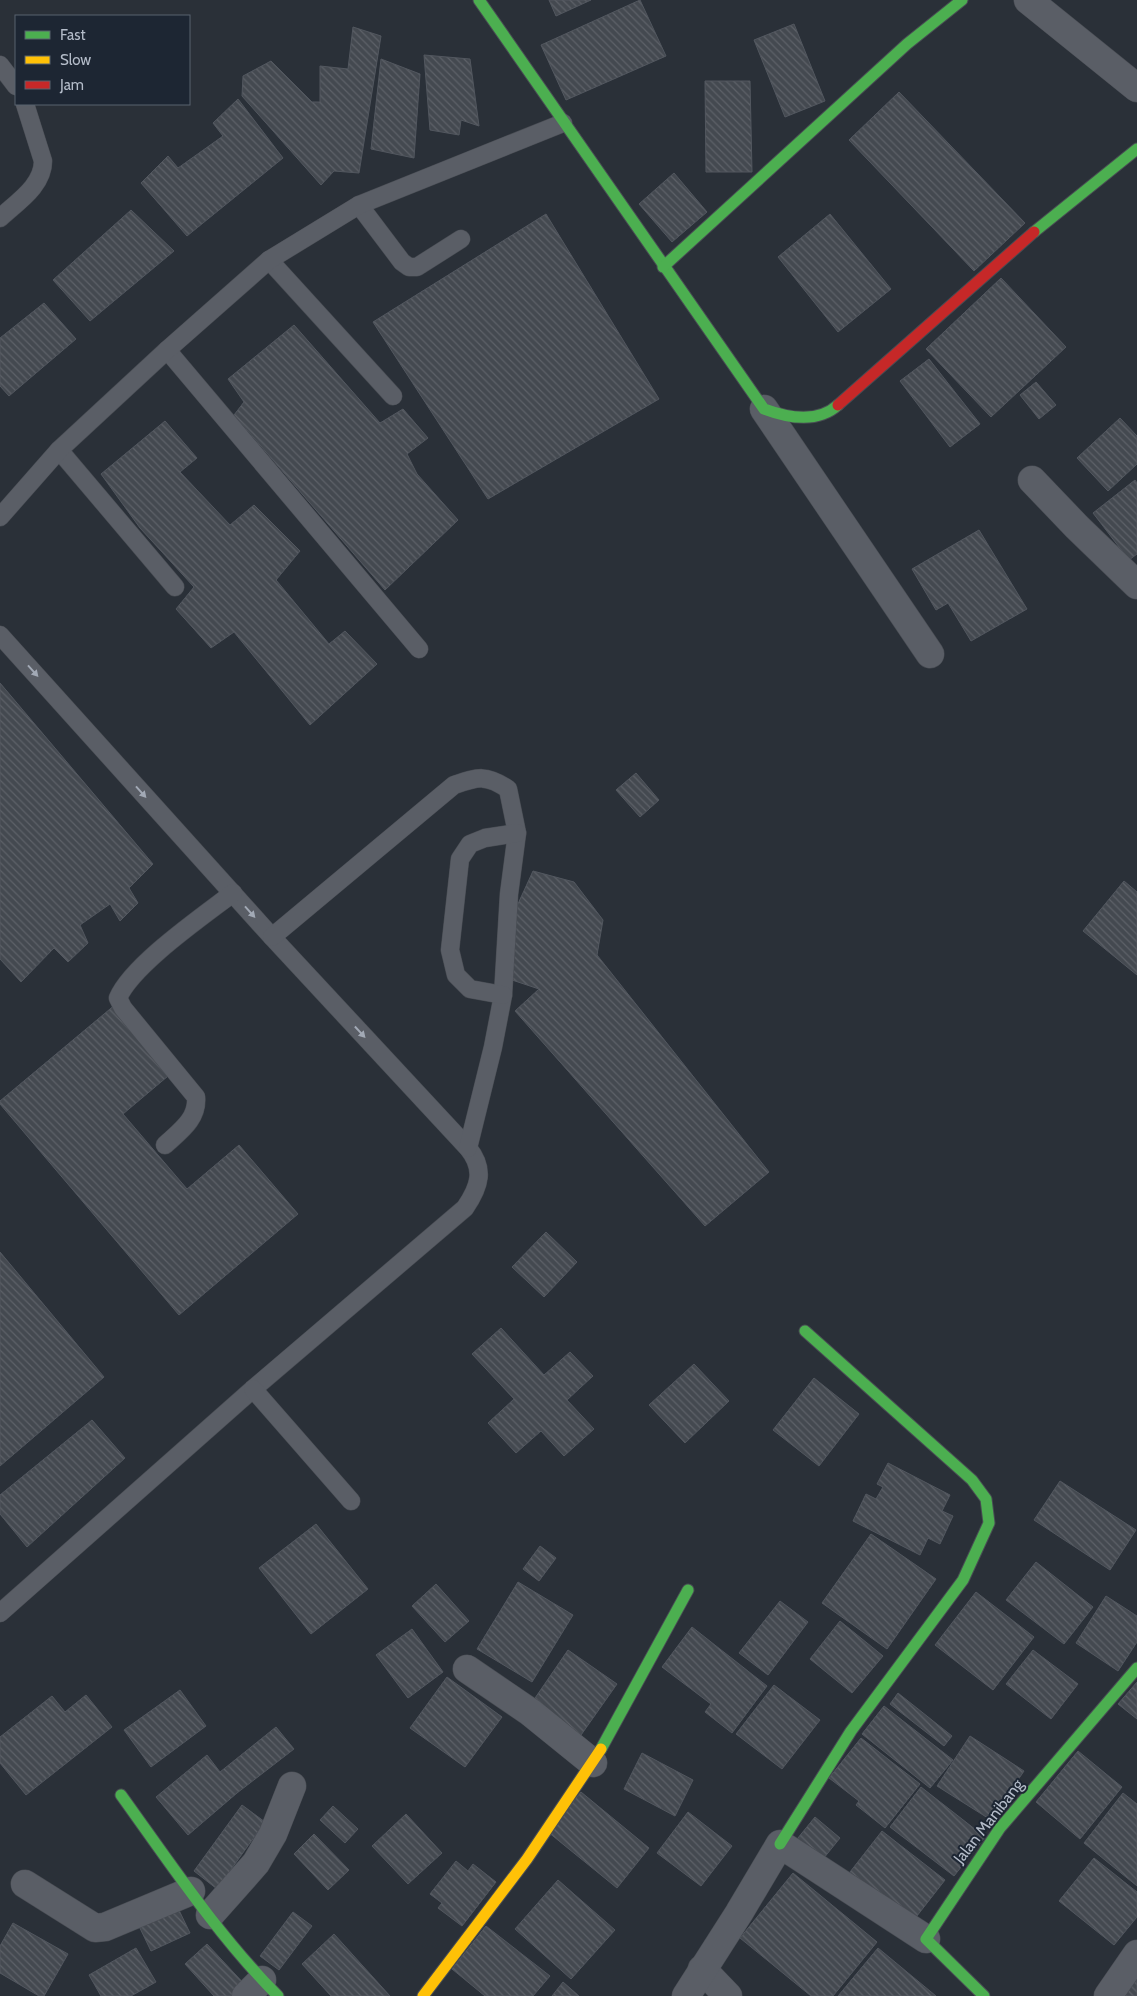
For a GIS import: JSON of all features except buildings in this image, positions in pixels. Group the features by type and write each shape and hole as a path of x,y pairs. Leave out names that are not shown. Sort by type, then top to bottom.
{"street":[{"path":"479,0 663,267 764,409 930,654"},
{"path":"663,267 907,44 962,0"},
{"path":"1028,0 1137,88"},
{"path":"764,409 786,418 797,419 815,418 834,409 1041,226 1137,149"},
{"path":"1032,480 1077,528 1137,585"},
{"path":"686,1996 702,1968 739,1914 780,1844 851,1731 963,1580 989,1524 986,1499 972,1480 805,1331"},
{"path":"423,1996 527,1860 593,1763 688,1590"},
{"name":"Jalan Manibang","path":"926,1939 1000,1828 1137,1668"},
{"path":"467,1669 530,1712 593,1763"},
{"path":"210,1915 256,1863 273,1834 292,1786"},
{"path":"121,1795 210,1915 262,1991"},
{"path":"780,1844 926,1939 984,1996"},
{"path":"24,1884 95,1928 191,1891"},
{"path":"1108,1996 1137,1954"},
{"path":"702,1968 728,1996"}],"lane":[{"path":"0,65 15,85"},
{"path":"0,218 34,186 43,171 43,161 25,105"},
{"path":"0,518 59,450 268,260 359,205 563,123"},
{"path":"359,205 402,262 409,267 417,266 461,239"},
{"path":"268,260 393,396"},
{"path":"167,350 419,649"},
{"path":"59,450 175,587"},
{"path":"0,635 272,937 468,1148 477,1159 480,1171 475,1193 465,1208 253,1389 0,1613"},
{"path":"272,937 454,785 474,778 494,779 508,789 517,833 509,894 503,995 494,1047 468,1148"},
{"path":"503,995 470,989 456,976 450,950 460,859 470,844 485,838 517,833"},
{"path":"165,1145 192,1116 197,1108 196,1097 123,1008 118,998 125,987 151,958 232,893"},
{"path":"253,1389 351,1501"}],"traffic: fast":[{"path":"479,0 764,409 802,418 821,415 838,405"},
{"path":"663,267 907,44 962,0"},
{"path":"1034,232 1137,149"},
{"path":"780,1844 851,1731 963,1580 989,1523 986,1499 972,1480 805,1331"},
{"path":"601,1749 688,1590"},
{"path":"984,1996 926,1939 1000,1828 1137,1668"},
{"path":"121,1795 215,1924 278,1996"}],"traffic: slow":[{"path":"423,1996 527,1859 601,1749"}],"traffic: jam":[{"path":"838,405 1034,232"}]}
